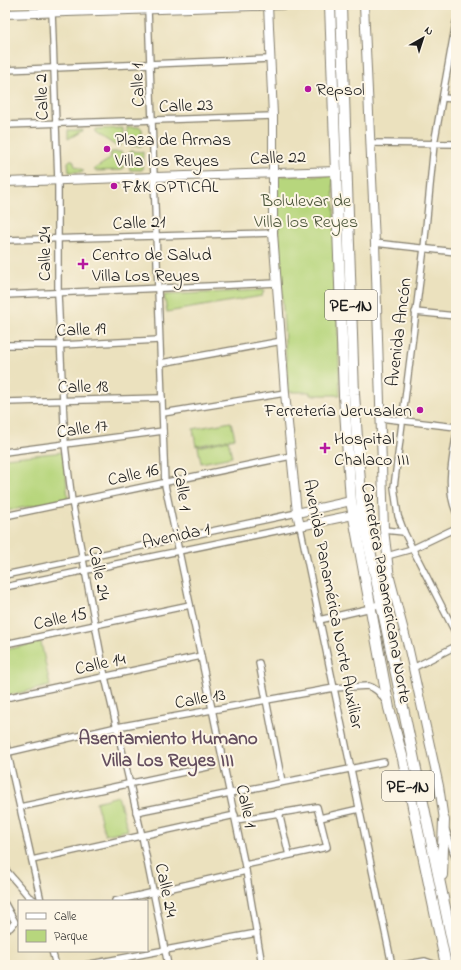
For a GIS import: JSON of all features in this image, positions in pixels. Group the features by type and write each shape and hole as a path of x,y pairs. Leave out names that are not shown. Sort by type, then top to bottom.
{"highway":[{"name":"Carretera Panamericana Norte","path":"330,5 344,395 351,502 389,708 403,759 446,965"},
{"name":"Carretera Panamericana Norte","path":"341,5 354,394 360,492 365,529 380,603 456,960"},
{"path":"442,893 444,820"}],"street":[{"name":"Avenida Panamérica Norte Auxiliar","path":"268,5 273,116 273,233 282,341 284,393 297,513 392,965"},
{"path":"5,14 284,5"},
{"path":"364,5 375,243 384,530 392,586 413,668 439,786 444,820 456,860"},
{"name":"Calle 1","path":"148,9 165,482 178,537 190,606 246,868 262,965"},
{"name":"Calle 2","path":"52,12 58,181"},
{"name":"Avenida Ancón","path":"456,22 454,45 434,144 424,248 401,421 394,487 398,516 404,532 456,634"},
{"path":"5,70 270,59"},
{"path":"443,98 456,99"},
{"name":"Calle 23","path":"5,125 273,116"},
{"path":"371,143 456,144"},
{"name":"Calle 22","path":"5,182 337,171"},
{"name":"Calle 24","path":"58,181 58,294 65,445 72,501 105,676 142,836 168,965"},
{"name":"Calle 21","path":"5,240 273,233"},
{"path":"375,243 456,252"},
{"path":"5,295 58,294 277,283"},
{"path":"415,312 456,316"},
{"name":"Calle 19","path":"5,345 61,345 159,340"},
{"path":"161,362 282,341"},
{"path":"163,413 284,393"},
{"name":"Calle 18","path":"5,402 162,398"},
{"path":"380,418 456,428"},
{"name":"Calle 17","path":"5,452 163,431"},
{"path":"456,437 450,484 451,497 456,512"},
{"name":"Calle 16","path":"5,516 290,456"},
{"name":"Avenida 1","path":"5,575 178,537 351,502"},
{"name":"Avenida 1","path":"5,587 353,515"},
{"path":"388,556 412,550 456,528"},
{"path":"384,530 404,532"},
{"path":"319,620 371,608 380,603 392,586"},
{"name":"Calle 15","path":"5,644 190,606"},
{"path":"413,668 456,646"},
{"name":"Calle 14","path":"5,698 201,656"},
{"path":"259,663 282,782"},
{"name":"Calle 13","path":"6,753 117,727 334,688 363,686 374,688 382,694 389,708"},
{"path":"5,741 6,753 41,900"},
{"path":"136,812 384,762"},
{"path":"20,807 212,766"},
{"path":"32,860 142,836 235,818 317,807 327,847 119,900"},
{"path":"320,818 359,809"},
{"path":"279,813 289,856"},
{"path":"5,869 29,897 34,900"},
{"path":"5,904 14,918 14,925 5,928"},
{"path":"85,965 257,933"},
{"path":"52,952 56,965"},
{"path":"402,965 425,961 437,965"}],"green space":[{"path":"127,127 140,127 142,129 141,146 131,146 127,143"},
{"path":"123,128 123,143 120,146 116,146 95,132 95,129"},
{"path":"68,130 82,130 82,131 68,139"},
{"path":"131,151 143,152 142,170 130,170 128,154"},
{"path":"111,152 121,152 124,155 124,168 122,170 95,171 94,169 110,159"},
{"path":"73,160 75,166 83,170 83,172 69,172 68,162"},
{"name":"Bolulevar de Villa los Reyes","path":"333,175 340,395 310,395 310,392 288,392 275,179 277,176"},
{"path":"264,290 262,296 167,312 164,295"},
{"path":"231,422 235,438 196,446 193,429"},
{"path":"228,440 232,457 201,463 198,447"},
{"path":"64,452 68,499 6,511 5,458"},
{"path":"41,642 50,686 5,696 5,650"},
{"path":"118,796 128,830 105,835 96,802"}],"place":[{"name":"Repsol","path":"308,89"},
{"name":"Plaza de Armas Villa los Reyes","path":"107,149"},
{"name":"F&K OPTICAL","path":"114,186"},
{"name":"Centro de Salud Villa Los Reyes","path":"83,264"},
{"name":"Ferretería Jerusalen","path":"420,410"},
{"name":"Hospital Chalaco III","path":"325,448"}],"district":[{"name":"Asentamiento Humano Villa Los Reyes III","path":"168,748"}]}
